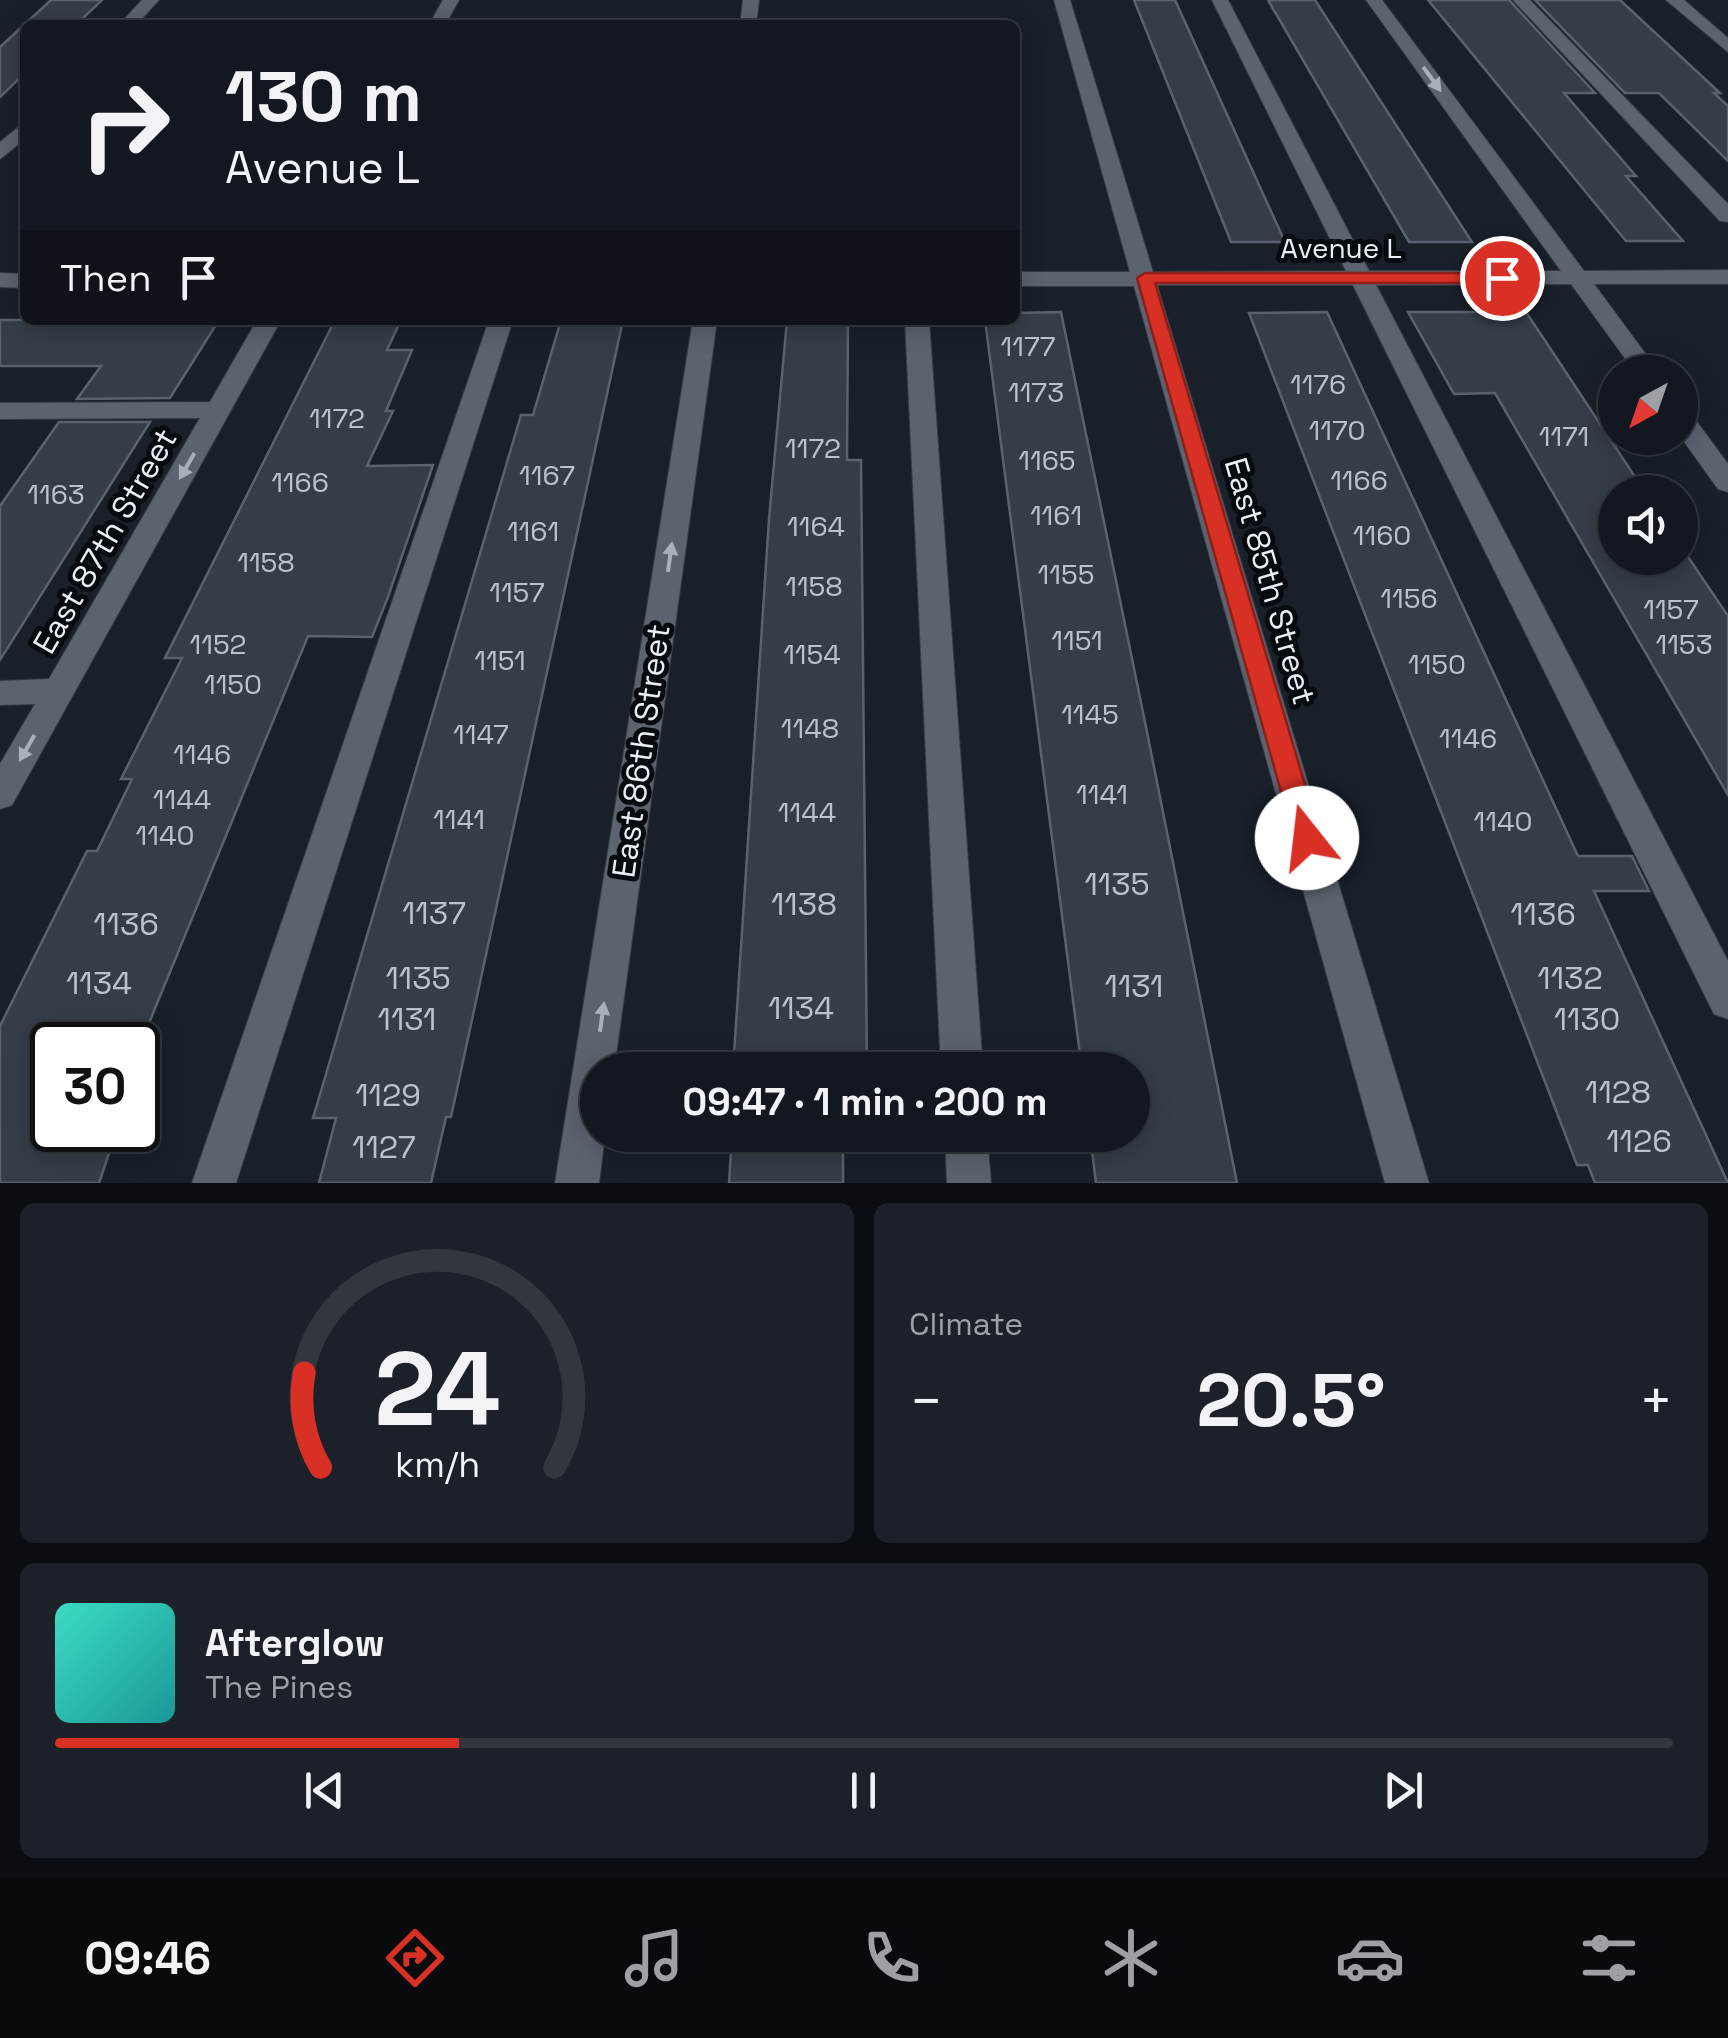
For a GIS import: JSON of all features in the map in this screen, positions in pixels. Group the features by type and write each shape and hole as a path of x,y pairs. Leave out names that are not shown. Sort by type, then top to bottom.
{"street":[{"path":"131,20 151,0"},
{"name":"East 85th Street","path":"1062,0 1407,1183"},
{"path":"1220,0 1728,1002"},
{"path":"1374,0 1635,355"},
{"path":"1521,0 1728,216"},
{"path":"1674,0 1728,47"},
{"path":"0,153 20,133"},
{"name":"Avenue L","path":"1020,279 1728,278"},
{"name":"East 87th Street","path":"0,796 267,325"},
{"path":"214,1183 499,325"},
{"name":"East 86th Street","path":"577,1183 704,325"},
{"path":"917,325 961,1052"},
{"path":"0,411 219,410"},
{"path":"1698,442 1728,483"},
{"path":"0,692 59,691"},
{"path":"967,1152 969,1183"}],"building":[{"path":"51,0 102,0 81,20 29,20"},
{"path":"1134,0 1175,0 1285,242 1231,242"},
{"path":"1268,0 1315,0 1472,242 1409,242"},
{"path":"1428,0 1509,0 1595,93 1564,93 1636,176 1626,176 1683,241 1626,241"},
{"path":"1535,0 1620,0 1720,93 1714,93 1728,106 1728,161 1659,93 1625,93"},
{"path":"20,29 20,78 0,97 0,47"},
{"path":"1061,312 1237,1183 1096,1183 1092,1152 1150,1152 1150,1052 1080,1052 986,325 1020,325 1020,313"},
{"path":"1327,312 1578,856 1632,856 1649,891 1594,891 1728,1183 1595,1183 1588,1165 1577,1165 1249,313"},
{"path":"1408,312 1526,312 1598,421 1598,455 1621,455 1634,475 1598,475 1598,571 1495,393 1454,394"},
{"path":"0,320 20,320 20,325 216,325 170,398 77,399 101,366 0,366"},
{"path":"332,325 399,325 387,350 412,350 386,411 393,411 367,466 433,465 372,637 308,636 149,1022 30,1022 30,1152 110,1152 99,1183 0,1183 0,1026 87,851 97,851 132,779 121,779 182,658 165,658"},
{"path":"560,325 622,325 451,1117 446,1117 431,1183 319,1183 336,1118 313,1118 521,415 533,415"},
{"path":"787,325 848,325 847,460 861,460 867,1052 734,1052 769,519"},
{"path":"59,422 150,422 0,660 0,506"},
{"path":"1698,572 1728,616 1728,795 1600,575 1698,575"},
{"path":"731,1152 843,1152 843,1183 729,1183"}],"route":[{"path":"1307,838 1145,278 1502,278"}]}
